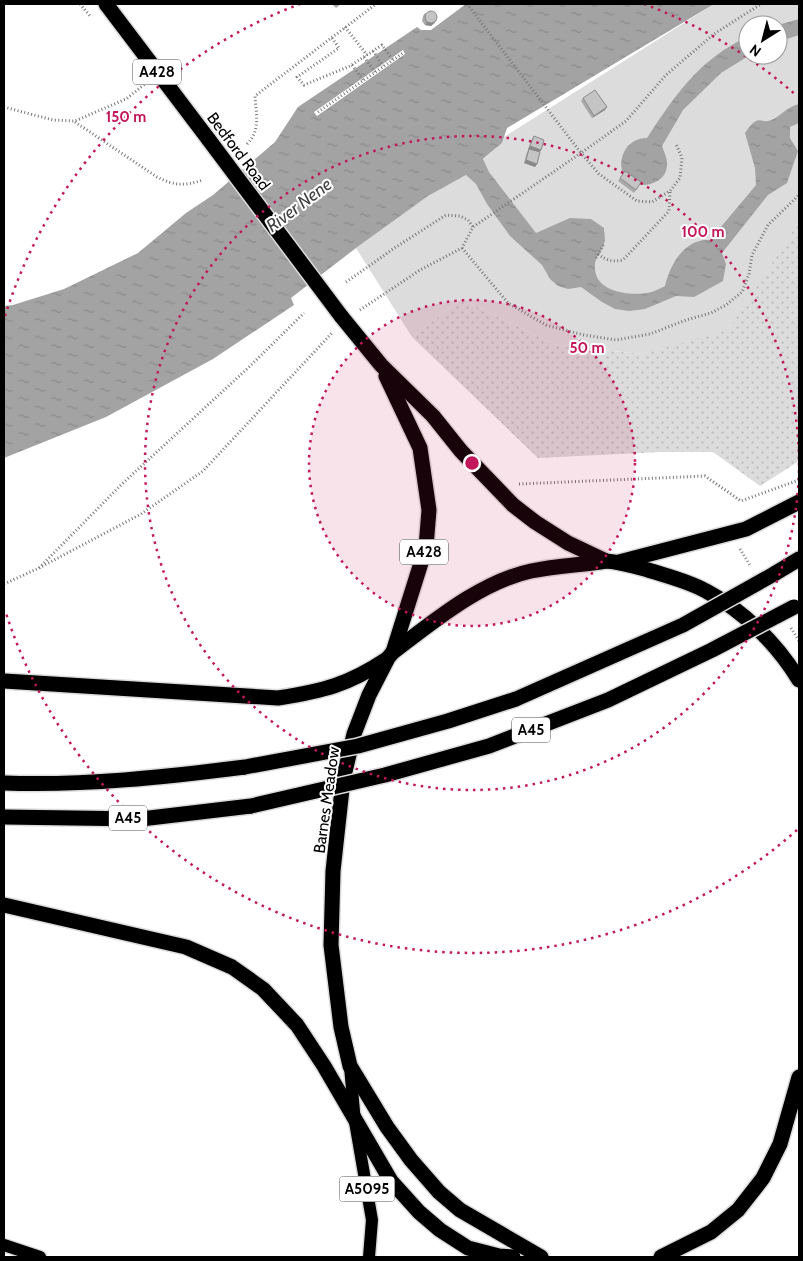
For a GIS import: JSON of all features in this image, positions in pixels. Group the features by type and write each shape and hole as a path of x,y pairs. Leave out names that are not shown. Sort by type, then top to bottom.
{"highway":[{"name":"Bedford Road","path":"106,4 209,140 348,316 381,365 420,448 429,510 426,547 390,655"},
{"name":"Bedford Road","path":"381,365 433,416 462,451 513,505 568,543 612,562"},
{"path":"612,562 746,529 799,502"},
{"name":"A45","path":"4,783 35,784 151,779 245,767 358,746 448,721 516,699 683,625 799,559"},
{"name":"Barnes Meadow","path":"541,1257 496,1233 460,1210 439,1192 411,1160 350,1066 341,1027 332,945 333,871 343,780 354,734 370,695 390,655 460,603 487,588 530,571 612,562 668,576 705,590 737,610 786,659 799,680"},
{"name":"A45","path":"4,817 141,818 251,806 385,775 489,746 608,700 712,650 797,605"},
{"path":"4,681 278,698 318,692 340,685 366,673 390,655"},
{"path":"4,905 186,947 232,967 263,990 297,1025 324,1066 391,1181 420,1212 440,1230 468,1248 499,1256 512,1257"},
{"path":"661,1257 711,1232 738,1210 763,1178 780,1144 799,1077"}],"main road":[{"name":"A5095","path":"350,1066 355,1122 372,1220 369,1257"},
{"path":"4,1245 40,1257"}],"path":[{"path":"247,144 255,134 256,129 255,96 376,4"},
{"path":"467,4 551,115 599,174 636,201 652,202 670,191 680,178 682,158 676,144"},
{"path":"4,584 39,568 141,514 203,472 348,316 420,270 462,248 473,227 626,121 666,75 714,34 762,4"},
{"path":"345,27 375,72"},
{"path":"332,38 339,48 296,77 304,85 352,65 382,45 393,60"},
{"path":"373,51 383,66"},
{"path":"318,112 403,53"},
{"path":"352,65 364,80"},
{"path":"4,107 53,120 74,121 126,99 159,74"},
{"path":"74,121 157,177 170,183 182,185 203,180"},
{"path":"604,244 597,256 612,262 623,260 669,212 670,191"},
{"path":"462,248 508,302 538,321 584,335 616,340 650,334 686,320 711,313 726,305 742,292 749,274 752,255 768,225 799,195"},
{"path":"346,282 446,215 460,216 468,220 473,227"},
{"path":"39,568 122,484 248,368 304,313"},
{"path":"514,478 521,485 705,476 741,501 799,480"}],"shaded area":[{"path":"714,4 799,4 799,221 729,329 643,354 558,346 461,299 412,337 356,248 428,196 466,175 502,143 504,137"},
{"path":"799,221 799,461 760,486 713,452 660,452 538,458 412,337 461,299 558,346 643,354 774,259"}],"water":[{"name":"River Nene","path":"466,4 714,4 507,128 502,143 483,159 489,172 536,233 570,218 591,219 604,228 605,242 595,265 597,277 601,283 623,293 647,293 665,286 671,269 680,254 693,243 701,240 710,240 756,185 755,168 745,133 748,128 759,120 772,120 799,104 799,123 790,127 790,138 798,151 787,183 768,195 722,253 726,264 723,281 694,297 676,296 645,309 629,311 615,309 581,287 568,289 558,286 550,279 542,265 510,236 487,204 476,184 466,175 428,196 356,248 291,298 294,305 213,359 106,417 4,458 4,306 64,289 138,253 186,213 213,195 275,142 298,107 417,27 421,30 431,30"},
{"path":"799,19 799,35 788,39 788,22"},
{"path":"738,42 738,62 721,73 683,110 662,146 667,163 664,175 653,183 639,185 623,174 623,155 629,145 634,141 647,138 689,80 724,50"}],"pier":[{"path":"403,50 405,54 317,116 314,112"}],"building":[{"path":"433,11 436,12 436,22 429,23 426,22 425,15 426,12"},
{"path":"595,90 607,107 594,116 583,98"},
{"path":"534,136 544,140 541,150 530,146"},
{"path":"529,149 540,152 537,164 526,160"},
{"path":"625,171 641,182 636,190 620,178"}]}
